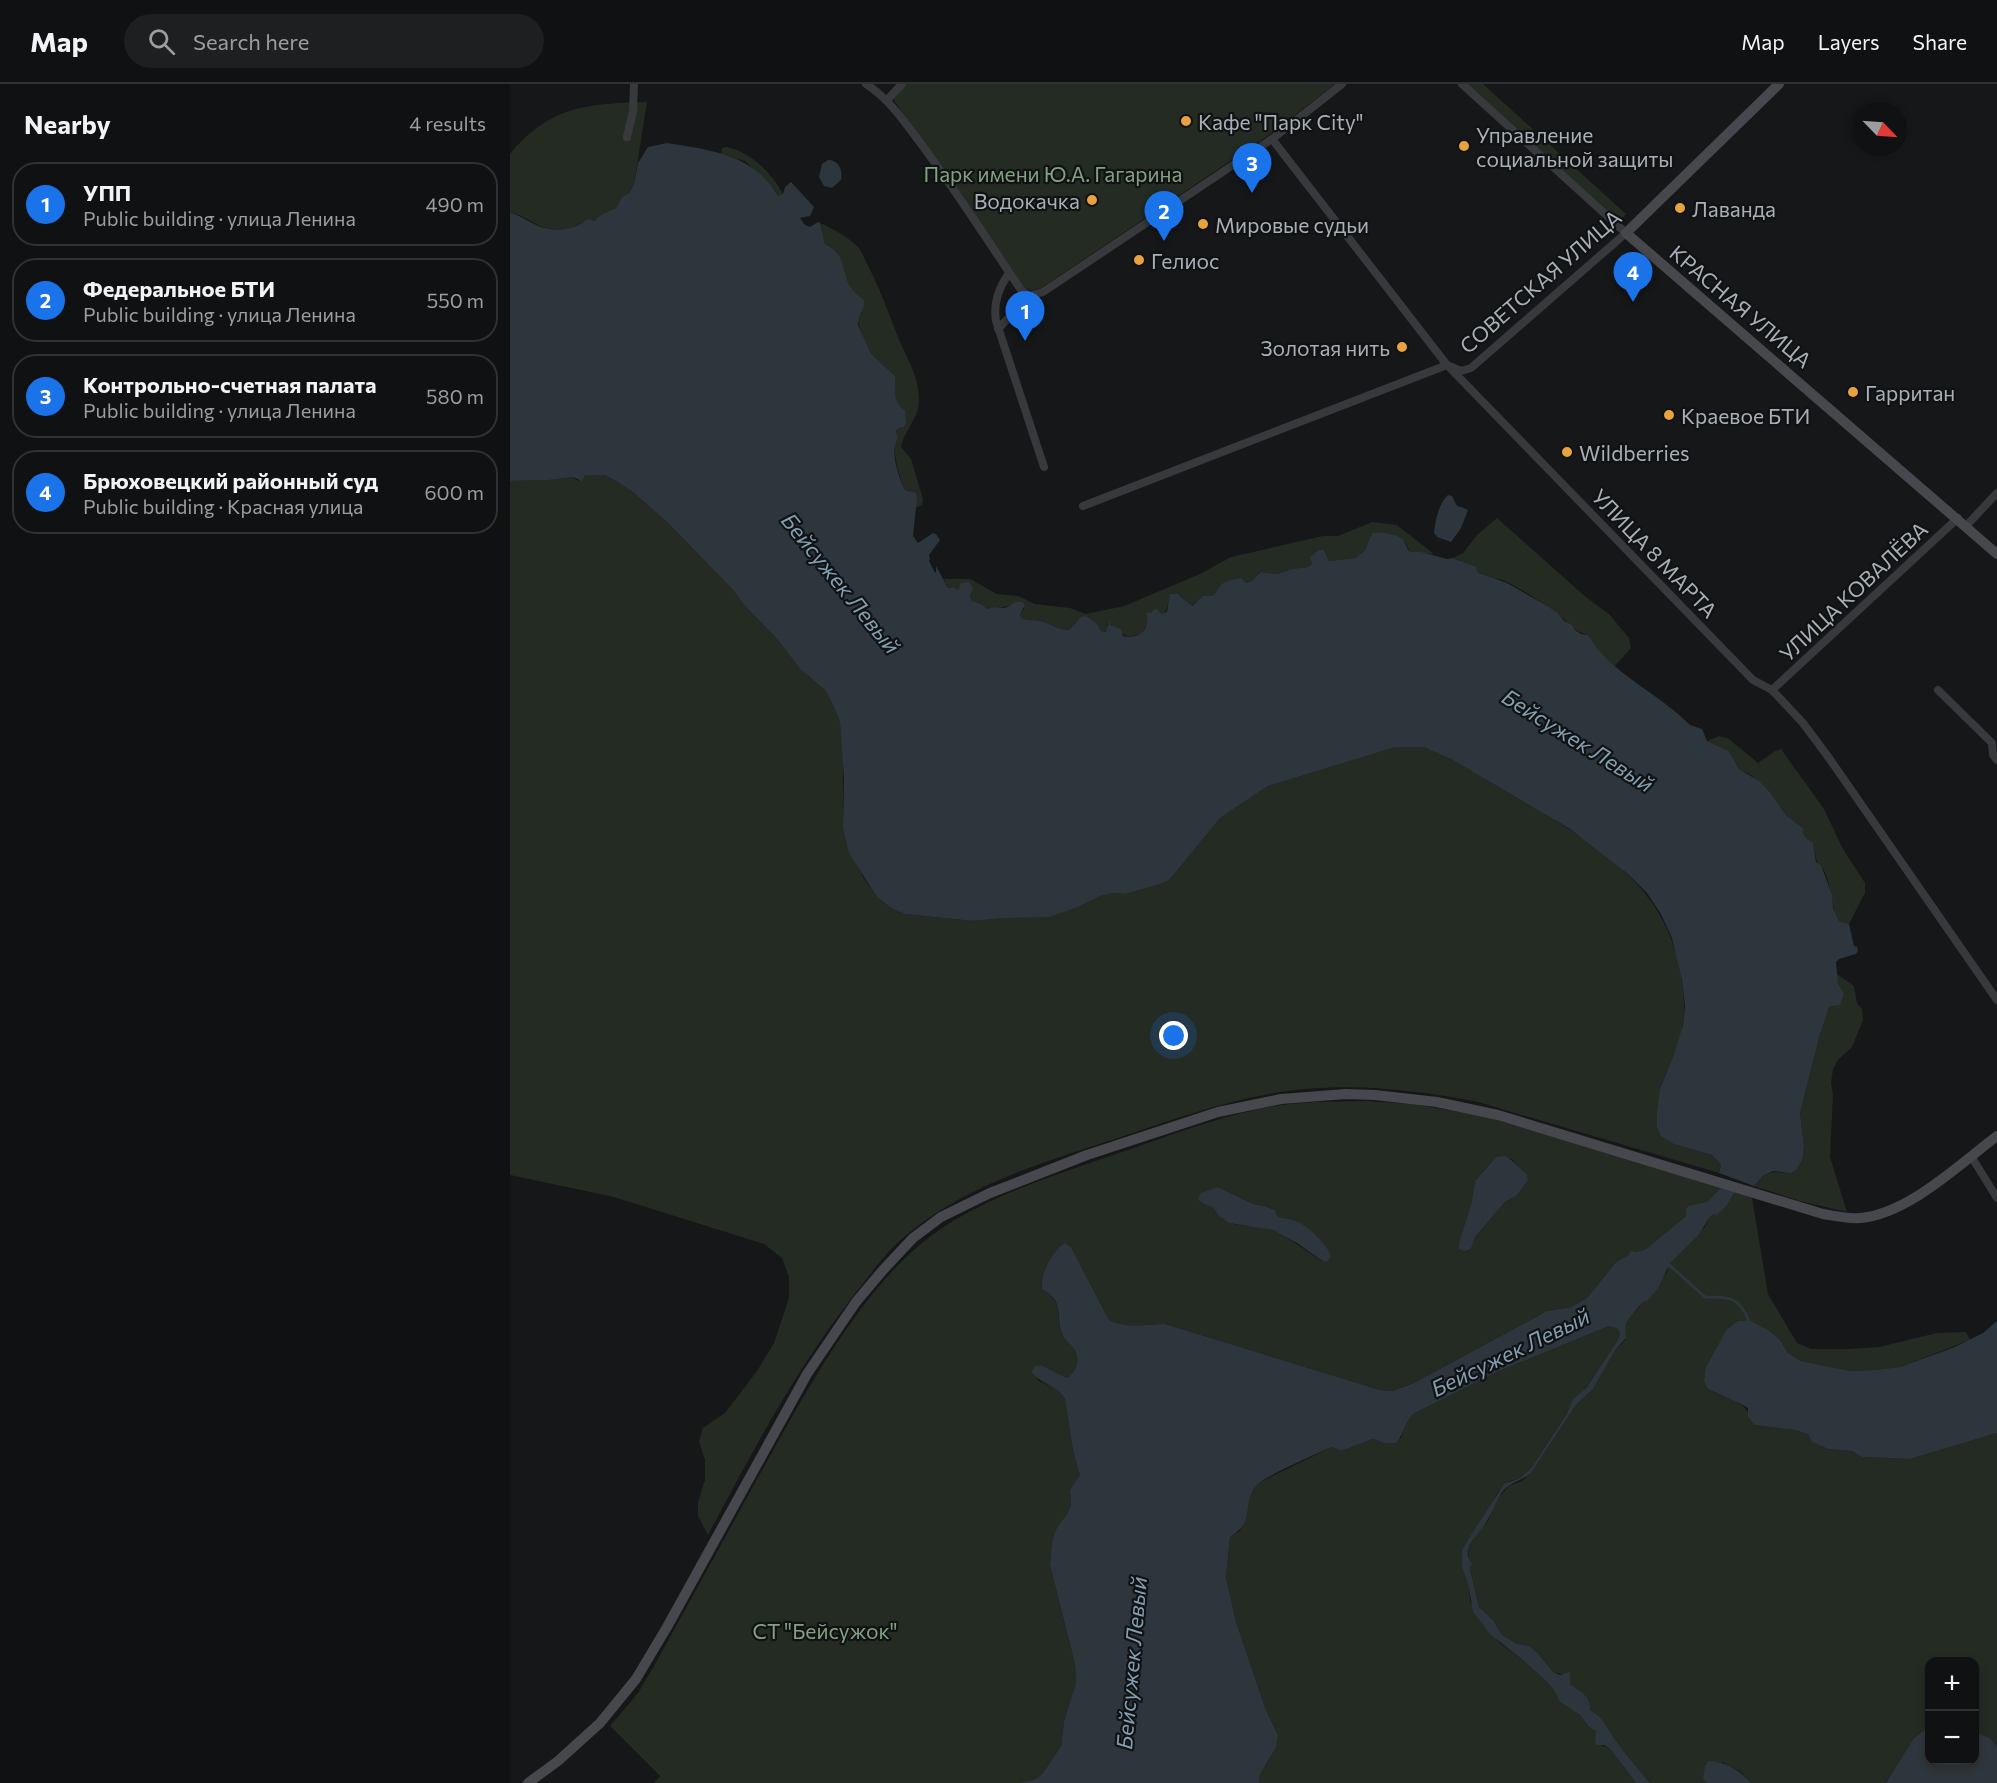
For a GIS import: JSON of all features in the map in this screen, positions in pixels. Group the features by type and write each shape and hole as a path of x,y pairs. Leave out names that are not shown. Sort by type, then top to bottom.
{"street":[{"path":"627,137 633,111 634,84"},
{"path":"866,84 887,100 957,194 1021,290 1029,296"},
{"path":"887,100 902,84"},
{"path":"998,329 1029,296 1043,292 1272,139 1342,84"},
{"name":"КРАСНАЯ УЛИЦА","path":"1462,84 1626,233 1997,554"},
{"name":"СОВЕТСКАЯ УЛИЦА","path":"1083,506 1447,365 1461,371 1472,368 1626,233 1779,84"},
{"name":"УЛИЦА 8 МАРТА","path":"1272,139 1447,365 1753,680 1772,690 1803,723 1997,1000"},
{"path":"1009,273 995,304 998,329 1044,467"},
{"path":"1966,526 1997,493"},
{"name":"УЛИЦА КОВАЛЁВА","path":"1772,690 1958,518"},
{"path":"1938,690 1992,743 1993,755 1997,760"},
{"path":"528,1783 558,1761 600,1723 636,1679 807,1374 856,1302 913,1238 956,1209 990,1192 1087,1155 1218,1112 1281,1099 1346,1094 1402,1098 1467,1107 1703,1176 1766,1198 1823,1214 1848,1218 1873,1215 1892,1209 1922,1192 1997,1136"},
{"path":"1971,1156 1997,1198"}],"green space":[{"name":"Парк имени Ю.А. Гагарина","path":"906,84 1335,84 1269,135 1041,288 1032,291 1024,288 893,99"},
{"path":"1467,84 1483,84 1626,214 1619,222"},
{"path":"647,102 634,184 616,208 594,221 584,222 569,229 556,230 542,227 510,213 510,154 540,125 571,110 588,106"},
{"path":"727,147 745,154 760,164 783,194 778,196 775,190 745,161 721,154 722,148"},
{"path":"820,223 841,234 859,248 879,289 917,383 918,407 901,447 911,459 923,499 922,505 915,508 917,498 910,491 905,490 895,455 898,424 905,410 897,401 891,374 870,353 858,322 862,312 859,296 849,285 838,256 825,244"},
{"path":"590,474 604,475 618,482 667,522 733,590 778,640 800,669 825,690 840,723 843,752 843,828 863,877 877,897 891,908 905,914 973,921 1004,918 1078,907 1102,894 1125,894 1157,885 1168,881 1220,818 1268,786 1396,747 1424,747 1437,752 1561,824 1615,862 1637,884 1656,908 1670,936 1680,967 1684,1012 1678,1043 1662,1085 1662,1103 1674,1144 1712,1155 1721,1165 1719,1173 1478,1102 1414,1092 1349,1087 1305,1089 1257,1096 1187,1115 1034,1166 952,1203 904,1237 884,1257 833,1323 794,1382 758,1442 708,1535 698,1516 698,1502 705,1480 705,1460 699,1441 703,1428 725,1413 757,1371 774,1343 789,1298 789,1277 782,1258 764,1244 614,1197 510,1175 510,481 573,477 578,481"},
{"path":"1497,518 1587,598 1609,614 1629,638 1631,648 1615,666 1594,647 1588,635 1572,627 1555,611 1511,584 1485,575 1453,558 1463,553 1477,535"},
{"path":"1372,522 1397,525 1434,554 1410,552 1405,542 1392,535 1372,533 1365,550 1356,558 1329,561 1324,550 1311,560 1312,564 1308,567 1277,574 1261,572 1250,581 1243,583 1227,582 1217,593 1190,607 1180,595 1171,594 1165,612 1148,618 1148,624 1141,634 1127,637 1107,623 1107,632 1101,631 1097,624 1076,622 1069,630 1065,630 1044,622 1023,619 1020,615 1024,608 1010,606 988,609 972,601 970,596 972,592 961,583 958,590 953,587 948,588 944,579 970,579 997,594 1018,596 1035,604 1070,608 1086,614 1124,606 1200,574 1231,557 1323,536 1338,536"},
{"path":"1719,736 1729,739 1758,763 1781,749 1824,809 1843,849 1865,883 1865,893 1849,924 1839,921 1837,917 1828,880 1817,862 1813,844 1803,833 1804,829 1786,815 1770,792 1751,775 1739,769 1729,751 1707,741"},
{"path":"1837,974 1854,986 1857,1003 1862,1009 1863,1020 1852,1047 1838,1060 1833,1069 1831,1083 1833,1095 1830,1157 1847,1212 1800,1201 1754,1186 1767,1174 1783,1173 1804,1146 1800,1113 1829,1007 1836,1006"},
{"name":"СТ \"Бейсужок\"","path":"1366,1101 1412,1104 1484,1116 1652,1165 1721,1188 1706,1203 1686,1209 1686,1216 1646,1249 1616,1262 1587,1298 1571,1307 1547,1311 1414,1383 1391,1391 1380,1390 1165,1324 1130,1325 1109,1320 1071,1247 1065,1243 1060,1246 1048,1264 1043,1277 1042,1289 1056,1303 1062,1335 1076,1353 1076,1365 1067,1378 1041,1365 1037,1380 1061,1391 1065,1399 1073,1451 1081,1476 1070,1490 1071,1504 1057,1527 1052,1541 1050,1565 1075,1664 1076,1683 1064,1721 1061,1746 1043,1773 1036,1779 1019,1783 654,1783 660,1776 610,1726 638,1693 654,1666 822,1366 863,1306 910,1254 955,1220 999,1197 1172,1134 1264,1108 1302,1103","holes":["1496,1157 1512,1159 1526,1173 1516,1196 1505,1202 1475,1237 1471,1249 1471,1205 1475,1181","1218,1187 1253,1204 1275,1210 1277,1216 1293,1220 1307,1228 1314,1237 1324,1262 1275,1231 1227,1221 1212,1207"]},
{"path":"1735,1192 1752,1198 1768,1294 1797,1343 1811,1349 1879,1347 1937,1333 1966,1332 1970,1340 1900,1367 1851,1371 1801,1361 1788,1353 1780,1340 1749,1320 1738,1321 1727,1329 1708,1389 1736,1401 1746,1409 1755,1425 1809,1434 1812,1442 1828,1449 1852,1451 1862,1457 1910,1459 1997,1433 1997,1746 1979,1734 1979,1657 1925,1657 1925,1729 1913,1739 1886,1783 1751,1783 1740,1771 1722,1762 1703,1779 1707,1783 1650,1783 1601,1719 1590,1710 1587,1697 1570,1684 1570,1676 1553,1672 1538,1653 1530,1647 1517,1644 1502,1635 1493,1620 1479,1607 1468,1549 1479,1530 1488,1521 1498,1498 1509,1486 1522,1481 1531,1473 1576,1405 1593,1389 1616,1349 1626,1339 1625,1330 1629,1316 1636,1311 1667,1272 1669,1263 1676,1255 1705,1227 1710,1217 1727,1205"},
{"path":"1609,1326 1618,1329 1620,1334 1617,1341 1587,1387 1573,1399 1566,1415 1532,1467 1498,1492 1487,1513 1462,1549 1462,1567 1469,1588 1470,1601 1482,1624 1501,1644 1545,1680 1560,1702 1580,1715 1589,1727 1597,1731 1595,1742 1610,1749 1636,1783 1259,1783 1260,1775 1268,1762 1278,1735 1266,1710 1236,1622 1226,1577 1230,1537 1240,1531 1250,1496 1258,1483 1332,1447 1341,1451 1373,1439 1384,1443 1401,1438 1406,1420 1413,1414 1497,1372"}],"water":[{"name":"Бейсужек Левый","path":"667,143 730,156 757,171 778,196 783,194 785,187 791,182 814,207 810,216 800,218 805,225 810,227 820,223 825,244 838,254 849,284 864,300 858,325 871,354 895,376 896,399 905,410 906,423 904,427 896,431 898,438 894,450 905,490 916,493 913,536 918,543 933,533 936,534 940,540 929,555 929,561 935,573 936,566 948,588 953,587 958,590 961,583 969,582 973,588 970,596 972,601 988,609 1005,608 1019,602 1025,604 1020,615 1023,619 1041,621 1069,630 1081,617 1086,616 1097,624 1101,631 1106,632 1109,620 1110,625 1121,629 1123,636 1128,637 1138,635 1145,629 1148,612 1151,613 1157,609 1161,614 1167,612 1170,594 1178,594 1192,606 1203,596 1214,594 1225,582 1241,578 1246,583 1261,572 1277,574 1308,567 1312,564 1310,557 1319,550 1324,550 1329,561 1356,558 1365,550 1372,533 1392,534 1402,539 1410,552 1421,552 1447,559 1453,558 1476,567 1479,573 1507,583 1549,607 1575,630 1588,635 1609,661 1622,672 1690,725 1702,729 1707,741 1729,751 1739,769 1759,781 1786,815 1804,829 1803,833 1806,838 1813,843 1816,862 1821,865 1832,895 1833,908 1839,921 1849,924 1854,946 1858,951 1836,962 1838,984 1844,994 1840,1005 1829,1007 1819,1038 1800,1113 1804,1146 1802,1160 1796,1170 1791,1173 1773,1171 1763,1176 1754,1186 1719,1173 1721,1165 1712,1155 1674,1144 1661,1136 1657,1127 1660,1089 1683,1025 1685,1006 1682,980 1672,938 1661,914 1647,893 1628,874 1570,829 1451,759 1424,747 1396,747 1268,786 1220,818 1168,881 1125,894 1102,895 1078,907 1049,917 973,921 905,914 891,908 877,897 849,853 843,828 844,778 840,723 825,690 800,669 778,640 733,590 667,522 618,482 604,475 585,475 582,481 573,477 510,481 510,213 553,230 575,227 588,219 594,221 616,208 622,197 629,193 634,184 638,163 648,147"},
{"path":"832,160 839,166 841,173 841,180 832,188 824,186 819,177 822,164"},
{"path":"1448,495 1452,496 1458,506 1468,510 1461,528 1451,542 1437,537 1434,533 1440,507"},
{"path":"1505,1156 1526,1173 1528,1180 1516,1196 1505,1202 1475,1237 1471,1249 1464,1251 1459,1249 1475,1181 1496,1157"},
{"path":"1218,1187 1253,1204 1275,1210 1277,1216 1301,1223 1326,1246 1331,1256 1328,1261 1324,1262 1273,1230 1229,1223 1212,1207 1198,1199 1201,1193"},
{"name":"Бейсужек Левый","path":"1721,1188 1735,1192 1727,1205 1717,1215 1710,1217 1699,1234 1670,1263 1658,1288 1628,1320 1626,1338 1616,1349 1593,1389 1576,1405 1531,1473 1504,1490 1468,1552 1479,1607 1493,1620 1502,1635 1517,1644 1529,1646 1538,1653 1553,1672 1560,1675 1570,1672 1570,1684 1587,1697 1590,1710 1601,1719 1650,1783 1636,1783 1610,1749 1604,1745 1597,1745 1596,1731 1589,1727 1580,1715 1560,1702 1545,1680 1490,1634 1473,1612 1469,1588 1462,1567 1462,1549 1504,1484 1520,1478 1532,1467 1566,1415 1573,1399 1587,1387 1617,1341 1620,1334 1618,1329 1609,1326 1497,1372 1413,1414 1396,1443 1384,1443 1373,1439 1341,1451 1332,1447 1257,1485 1249,1500 1243,1525 1230,1537 1226,1577 1236,1622 1266,1710 1278,1735 1276,1747 1260,1775 1259,1783 1019,1783 1036,1779 1043,1773 1061,1746 1064,1721 1076,1683 1075,1664 1050,1565 1052,1541 1057,1527 1071,1504 1070,1490 1080,1475 1073,1451 1065,1399 1062,1394 1032,1372 1035,1366 1041,1365 1067,1378 1076,1365 1076,1353 1062,1334 1057,1303 1042,1289 1045,1270 1060,1246 1065,1243 1071,1247 1109,1320 1130,1325 1165,1324 1380,1390 1392,1391 1414,1383 1547,1311 1571,1307 1587,1298 1616,1262 1628,1256 1630,1251 1637,1252 1646,1249 1686,1216 1686,1209 1689,1206 1707,1202"},
{"path":"1749,1320 1768,1330 1780,1340 1788,1353 1801,1361 1851,1371 1900,1367 1955,1347 1983,1333 1997,1321 1997,1433 1910,1459 1862,1457 1852,1451 1828,1449 1812,1442 1808,1434 1795,1430 1755,1425 1748,1417 1748,1408 1708,1389 1704,1381 1706,1367 1727,1329 1738,1321"},
{"path":"1925,1729 1925,1765 1979,1765 1979,1734 1989,1738 1997,1746 1997,1783 1886,1783 1913,1739"},
{"path":"1708,1761 1732,1767 1751,1783 1707,1783 1703,1779"}],"waterway":[{"path":"1667,1263 1705,1297 1728,1298 1738,1303 1749,1321"}],"place":[{"name":"Кафе \"Парк City\"","path":"1186,121"},
{"name":"Управление социальной защиты","path":"1464,146"},
{"name":"Контрольно-счетная палата","path":"1252,193"},
{"name":"Водокачка","path":"1092,200"},
{"name":"Лаванда","path":"1680,208"},
{"name":"Мировые судьи","path":"1203,224"},
{"name":"Федеральное БТИ","path":"1164,241"},
{"name":"Гелиос","path":"1139,260"},
{"name":"Брюховецкий районный суд","path":"1633,302"},
{"name":"УПП","path":"1025,341"},
{"name":"Золотая нить","path":"1402,347"},
{"name":"Гарритан","path":"1853,392"},
{"name":"Краевое БТИ","path":"1669,415"},
{"name":"Wildberries","path":"1567,452"}]}
